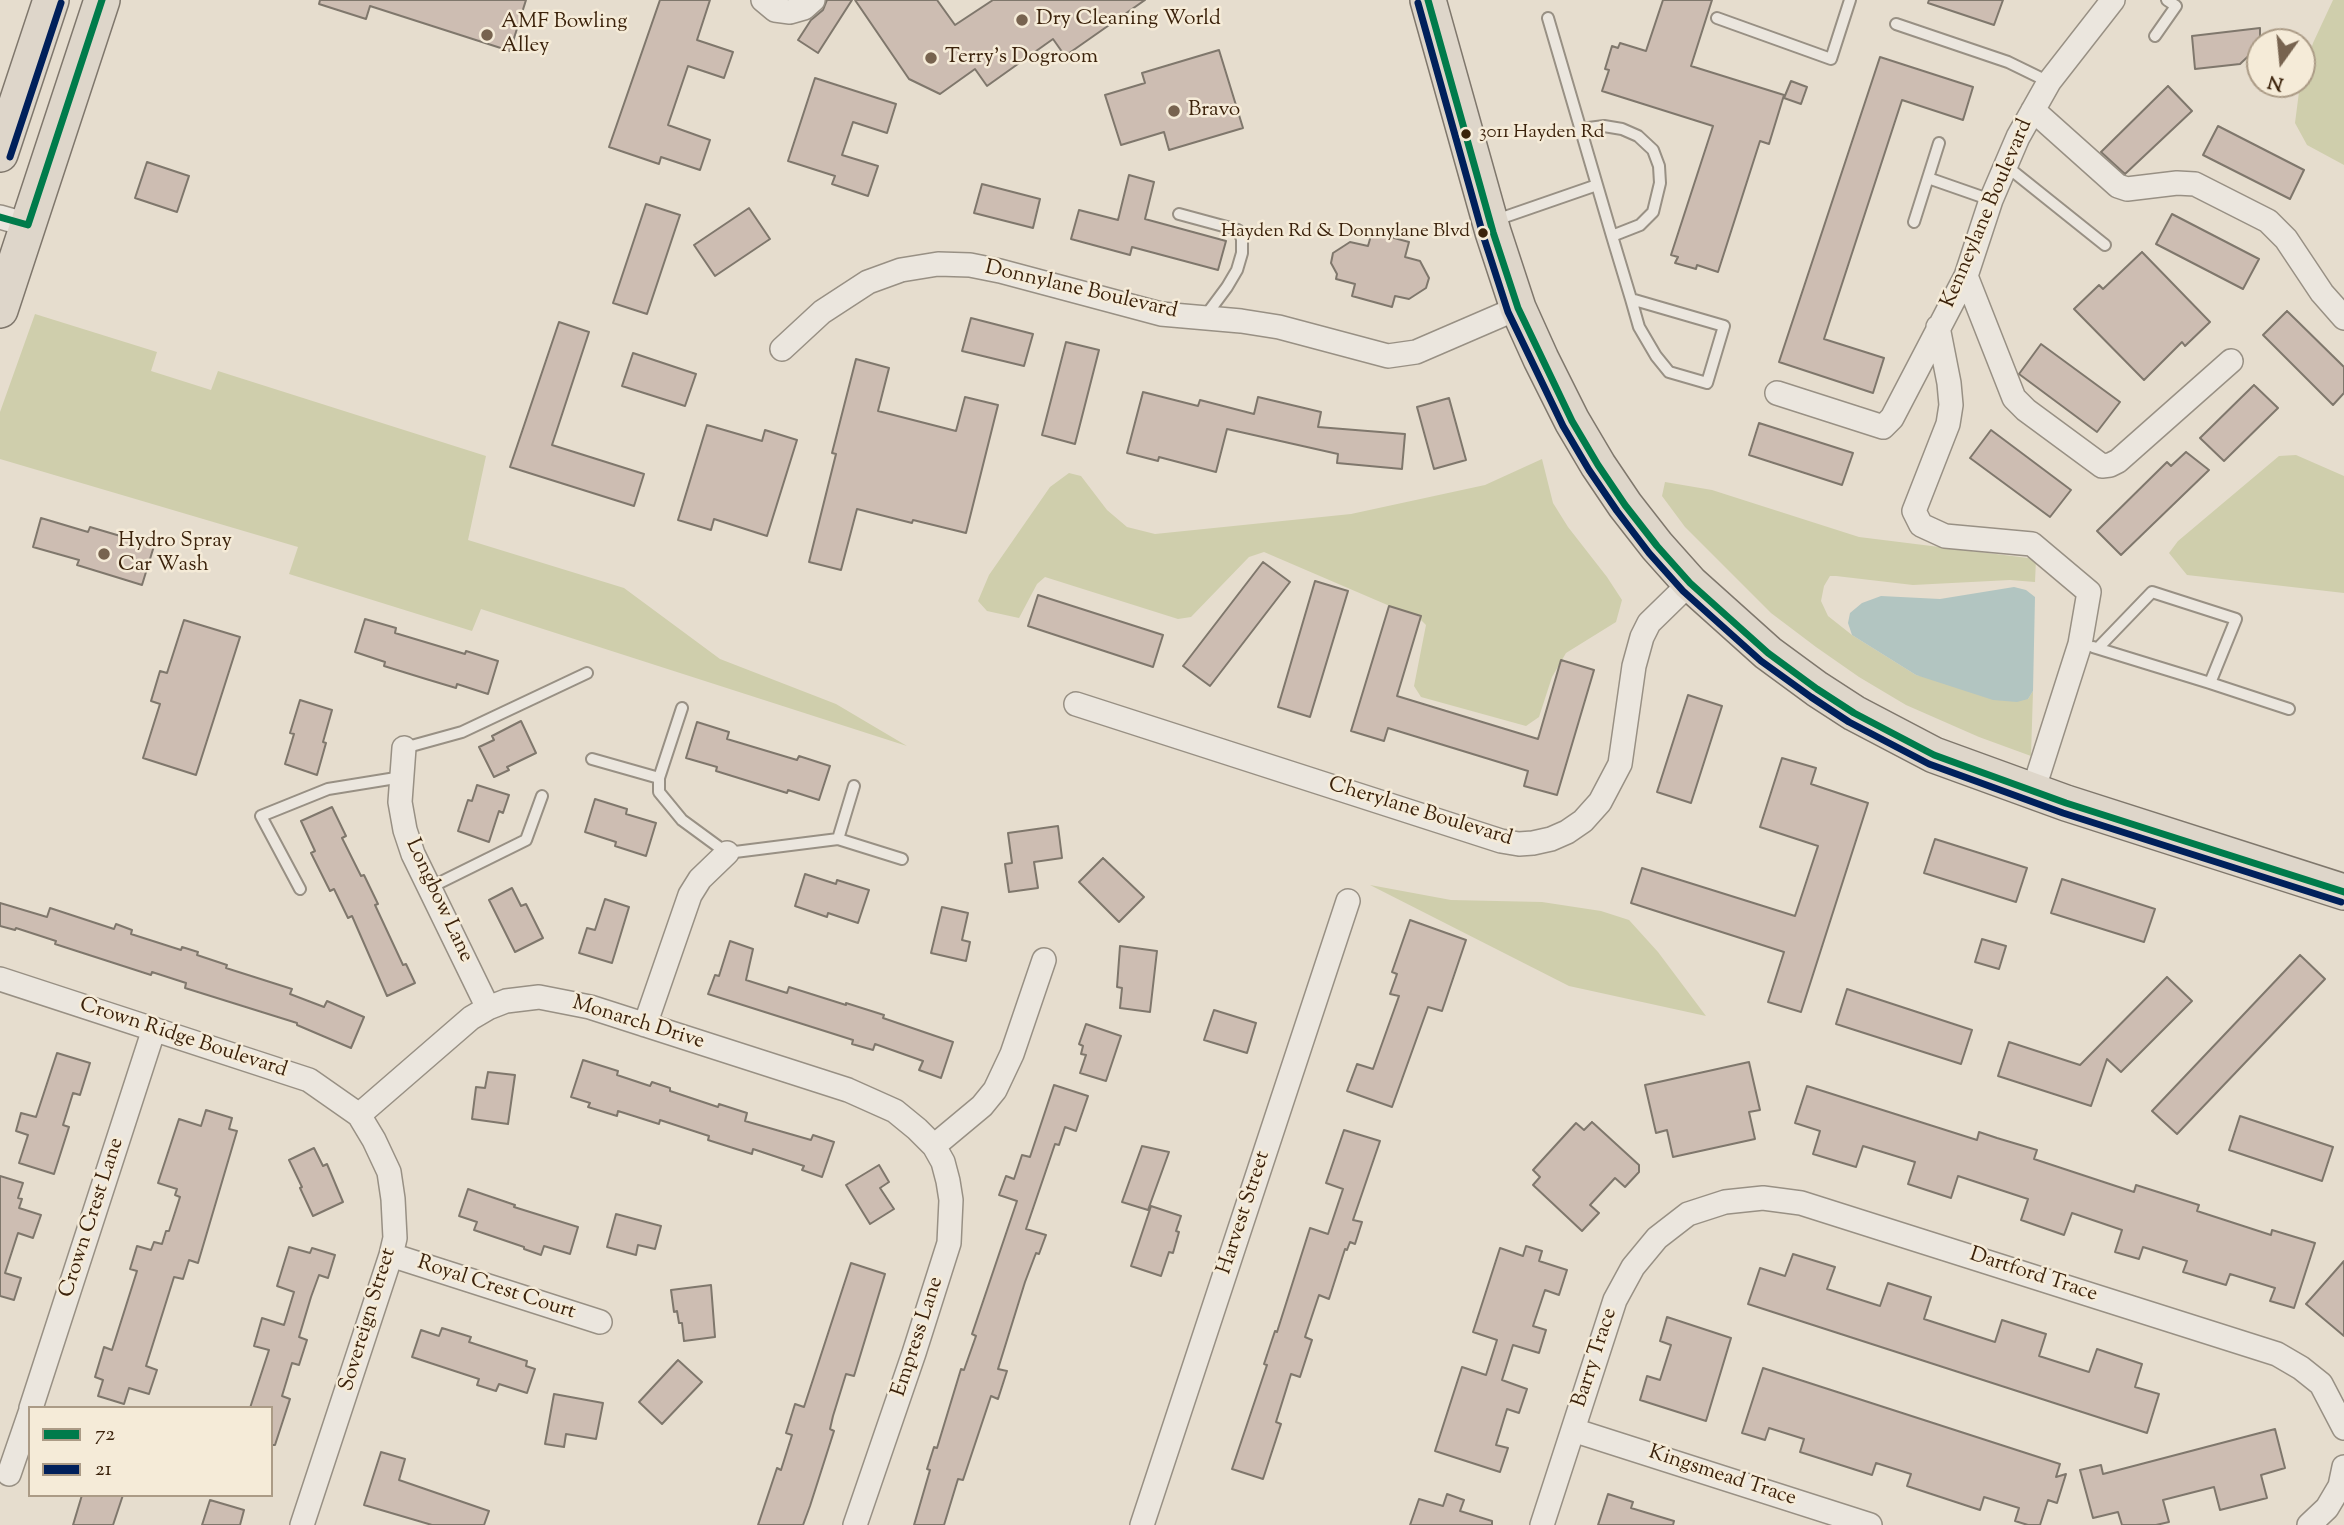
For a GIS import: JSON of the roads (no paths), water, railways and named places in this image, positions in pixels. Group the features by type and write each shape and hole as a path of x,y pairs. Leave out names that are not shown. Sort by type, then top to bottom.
{"main road":[{"path":"0,154 51,0"},
{"path":"0,310 14,221 102,0"},
{"path":"1428,0 1490,222 1518,308 1572,421 1598,465 1625,505 1690,583 1783,665 1854,713 1934,755 2033,791 2344,892"}],"street":[{"path":"763,0 775,10 790,12 804,8 813,0"},
{"name":"Kenneylane Boulevard","path":"1777,393 1883,427 1899,405 1966,276 1991,201 2033,110 2049,82 2113,0"},
{"path":"2033,110 2118,186 2127,189 2177,183 2195,184 2268,221 2287,239 2322,293 2344,318"},
{"name":"Donnylane Boulevard","path":"782,349 822,312 868,282 901,270 938,264 981,267 1153,312 1279,327 1395,356 1416,352 1518,308"},
{"path":"1966,276 2014,398 2026,410 2102,466 2118,461 2231,361"},
{"name":"Kenneylane Boulevard","path":"1938,327 1951,405 1948,425 1913,510 1921,525 1945,536 2032,544 2089,592 2089,646 2033,791"},
{"name":"Cherylane Boulevard","path":"1076,704 1501,841 1519,845 1533,843 1567,832 1583,821 1600,802 1620,764 1634,666 1642,637 1649,623 1690,583"},
{"name":"Longbow Lane","path":"404,748 400,802 405,830 413,854 488,1008"},
{"path":"645,1025 690,895 700,879 727,853"},
{"name":"Harvest Street","path":"1142,1525 1348,901"},
{"path":"934,1146 982,1106 995,1090 1012,1054 1044,960"},
{"name":"Crown Ridge Boulevard","path":"0,979 309,1080 359,1115"},
{"name":"Monarch Drive","path":"359,1115 471,1018 488,1008 523,998 538,997 565,1001 645,1025 872,1100 895,1111 934,1146"},
{"name":"Crown Crest Lane","path":"32,1406 154,1029"},
{"name":"Sovereign Street","path":"302,1525 395,1238 389,1172 359,1115"},
{"name":"Empress Lane","path":"855,1525 949,1243 951,1200 943,1162 934,1146"},
{"name":"Dartford Trace","path":"1688,1214 1725,1202 1763,1198 1801,1203 2265,1350 2301,1368 2321,1384 2344,1428"},
{"name":"Barry Trace","path":"1542,1525 1615,1300 1633,1267 1657,1238 1688,1214"},
{"name":"Royal Crest Court","path":"391,1255 600,1322"},
{"name":"Crown Crest Lane","path":"9,1474 28,1419"},
{"name":"Kingsmead Trace","path":"1573,1430 1870,1525"},
{"path":"2309,1525 2327,1508 2340,1486 2344,1466"}],"lane":[{"path":"1717,18 1831,59 1850,0"},
{"path":"2155,36 2174,2"},
{"path":"1548,18 1639,327 1669,372 1707,383 1724,326 1631,299"},
{"path":"1896,24 2008,62 2049,82"},
{"path":"1581,129 1604,126 1622,129 1638,136 1653,150 1659,166 1660,183 1653,212 1640,225 1612,236"},
{"path":"1914,222 1939,143"},
{"path":"2006,165 2105,245"},
{"path":"1928,178 1991,201"},
{"path":"1490,222 1597,186"},
{"path":"1179,214 1238,230 1242,239 1242,253 1237,270 1204,318"},
{"path":"2089,646 2152,592 2236,619 2210,683"},
{"path":"2089,646 2289,709"},
{"path":"404,748 462,732 587,673"},
{"path":"682,708 659,778 659,792 682,820 727,853 838,839 902,859"},
{"path":"592,759 659,778"},
{"path":"300,889 261,816 328,789 402,777"},
{"path":"838,839 854,786"},
{"path":"429,888 526,840 542,796"}],"place":[{"name":"Dry Cleaning World","path":"1022,20"},
{"name":"AMF Bowling Alley","path":"487,35"},
{"name":"Terry's Dogroom","path":"931,58"},
{"name":"Bravo","path":"1174,111"},
{"name":"3011 Hayden Rd","path":"1466,134"},
{"name":"Hayden Rd & Donnylane Blvd","path":"1483,233"},
{"name":"Hydro Spray Car Wash","path":"104,554"}]}
